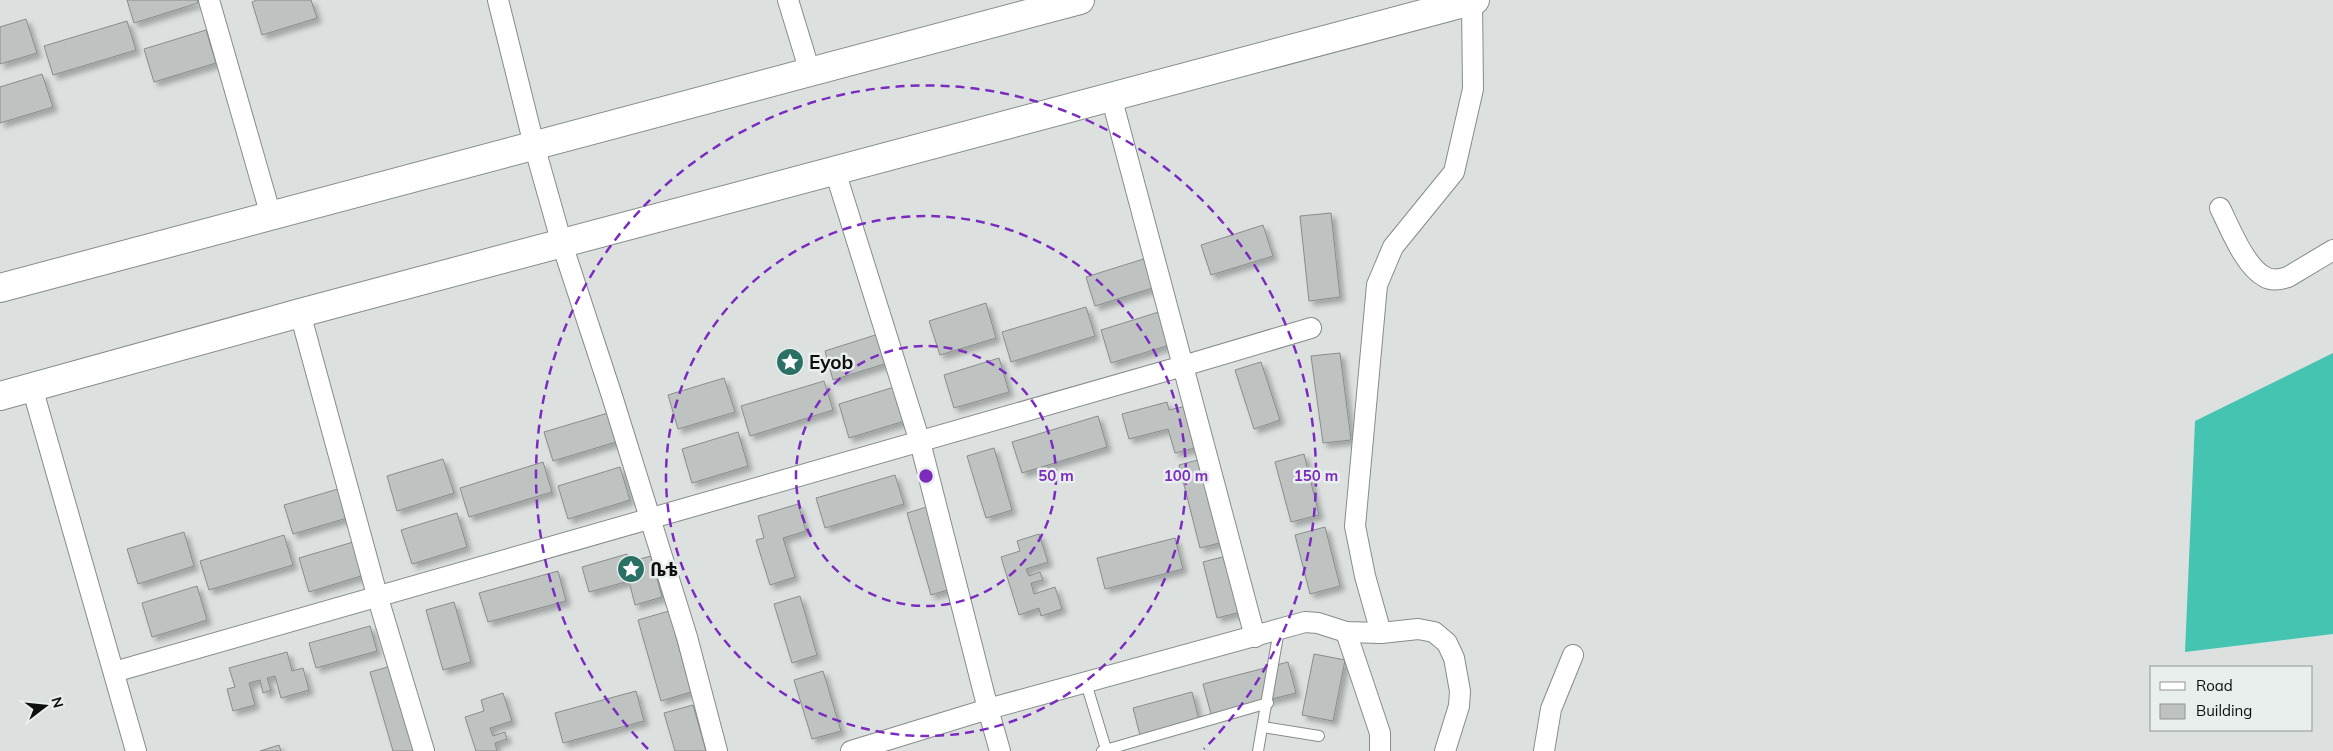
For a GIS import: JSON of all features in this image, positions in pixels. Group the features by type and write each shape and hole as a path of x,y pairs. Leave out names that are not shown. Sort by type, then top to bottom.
{"highway":[{"path":"0,288 1080,0"},
{"path":"0,396 300,313 1474,0"}],"street":[{"path":"209,0 271,216"},
{"path":"498,0 534,145 562,244 650,518 686,637 717,751"},
{"path":"788,0 810,72"},
{"path":"1380,633 1365,576 1355,526 1377,285 1393,247 1454,172 1473,89 1474,0"},
{"path":"1111,96 1255,637"},
{"path":"835,171 920,442 1000,751"},
{"path":"2220,208 2249,263 2266,278 2280,279 2288,277 2333,250"},
{"path":"300,313 377,595 424,751"},
{"path":"114,672 377,595 920,442 1311,328"},
{"path":"32,387 136,751"},
{"path":"850,751 988,709 1305,622 1318,623 1346,632 1380,633 1418,629 1434,632 1447,643 1454,658 1460,691 1459,706 1445,751"},
{"path":"1346,632 1380,733 1380,751"},
{"path":"1544,751 1551,709 1573,655"}],"lane":[{"path":"1258,751 1268,703 1279,630"},
{"path":"1086,683 1104,750 1268,703"},
{"path":"1263,728 1319,736"}],"green space":[{"path":"2333,353 2333,634 2185,652 2195,421"}],"building":[{"path":"127,0 197,0 198,3 134,23"},
{"path":"257,0 311,0 317,18 262,35 252,2"},
{"path":"26,19 37,53 0,64 0,27"},
{"path":"127,21 136,50 53,75 44,46"},
{"path":"206,30 216,63 154,82 144,49"},
{"path":"42,74 53,107 0,123 0,87"},
{"path":"1331,213 1340,297 1309,301 1300,216"},
{"path":"1263,225 1273,256 1211,275 1201,245"},
{"path":"1150,257 1159,286 1095,306 1086,277"},
{"path":"986,303 996,338 940,355 929,321"},
{"path":"1086,307 1095,336 1011,362 1002,332"},
{"path":"1162,311 1173,344 1111,363 1101,330"},
{"path":"888,331 897,360 833,380 825,351"},
{"path":"1340,353 1351,440 1323,443 1311,356"},
{"path":"999,358 1009,392 954,408 944,375"},
{"path":"1261,362 1280,420 1254,429 1235,370"},
{"path":"724,378 735,412 678,429 668,395"},
{"path":"824,381 833,410 750,436 741,406"},
{"path":"901,385 911,419 849,438 839,404"},
{"path":"1167,402 1169,410 1191,405 1202,446 1175,453 1168,429 1129,439 1122,414"},
{"path":"608,413 616,442 553,461 544,432"},
{"path":"1098,416 1107,447 1022,473 1012,442"},
{"path":"738,432 748,466 692,483 682,449"},
{"path":"994,448 1012,510 986,518 967,456"},
{"path":"1304,454 1319,515 1291,522 1275,462"},
{"path":"1205,458 1227,541 1200,548 1179,465"},
{"path":"443,459 454,493 397,511 387,476"},
{"path":"543,462 552,492 469,517 460,488"},
{"path":"620,467 630,500 568,519 558,486"},
{"path":"895,475 904,504 825,528 816,498"},
{"path":"348,486 357,515 293,534 284,505"},
{"path":"798,504 806,531 783,538 795,577 770,585 756,540 764,538 758,516"},
{"path":"930,506 954,588 931,595 907,513"},
{"path":"457,513 467,547 412,564 401,530"},
{"path":"1325,527 1340,586 1310,594 1295,535"},
{"path":"184,532 194,566 138,584 127,549"},
{"path":"1039,534 1048,562 1026,569 1029,576 1040,572 1043,580 1031,583 1034,594 1055,587 1062,609 1041,616 1039,608 1019,615 1001,557 1020,551 1017,541"},
{"path":"284,535 293,565 209,590 200,561"},
{"path":"1175,538 1183,569 1105,589 1097,558"},
{"path":"360,540 371,573 309,592 299,558"},
{"path":"627,554 629,562 651,556 662,597 635,605 629,581 589,592 582,567"},
{"path":"1230,555 1245,611 1217,618 1203,562"},
{"path":"558,571 566,601 488,622 479,593"},
{"path":"197,586 207,620 152,637 142,603"},
{"path":"800,596 817,655 792,663 774,604"},
{"path":"454,602 471,662 443,670 426,610"},
{"path":"669,611 691,692 661,701 638,620"},
{"path":"370,626 377,651 316,668 309,643"},
{"path":"287,652 292,671 303,668 309,690 281,698 275,676 267,678 271,690 263,693 260,680 249,683 255,705 233,711 227,689 235,687 229,668"},
{"path":"1314,654 1345,660 1333,721 1302,715"},
{"path":"1288,662 1296,693 1211,714 1203,684"},
{"path":"395,665 415,751 393,751 370,672"},
{"path":"823,671 841,731 812,739 794,680"},
{"path":"636,691 644,721 563,743 555,713"},
{"path":"1192,692 1199,720 1140,735 1133,708"},
{"path":"503,693 512,721 490,728 493,736 505,732 507,739 495,743 497,751 476,751 465,717 484,711 481,700"},
{"path":"693,705 706,751 675,751 664,713"},
{"path":"279,745 281,751 260,751"}],"place":[{"name":"Eyob","path":"790,362"},
{"name":"ቤቴ","path":"631,569"}]}
